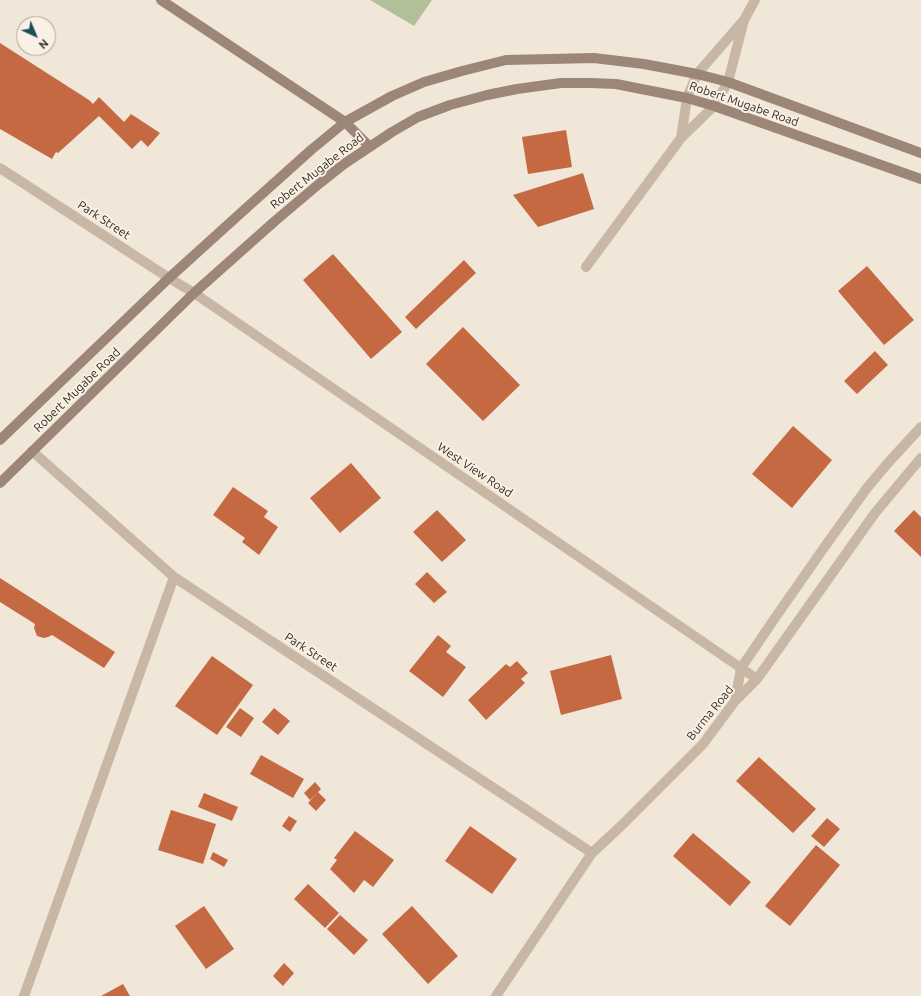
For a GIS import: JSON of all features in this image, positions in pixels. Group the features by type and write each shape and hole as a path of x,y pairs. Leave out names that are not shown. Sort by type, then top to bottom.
{"main road":[{"path":"161,0 345,122 370,147"},
{"name":"Robert Mugabe Road","path":"0,440 169,278 305,155 345,122 392,96 424,82 462,70 506,60 594,58 644,64 697,74 728,82 921,153"},
{"name":"Robert Mugabe Road","path":"0,483 194,293 320,183 344,164 392,132 418,117 450,105 517,89 561,83 616,84 687,98 714,106 921,180"}],"street":[{"path":"681,138 687,98 697,74 744,20 755,0"},
{"path":"586,267 681,138 714,106 728,82 744,20"},
{"name":"Park Street","path":"0,168 194,293"},
{"name":"West View Road","path":"194,293 757,679"},
{"path":"735,701 741,668 867,488 921,427"},
{"name":"Park Street","path":"32,451 174,576 592,853"},
{"name":"Burma Road","path":"496,996 592,853 622,826 703,744 735,701 757,679 874,513 921,458"},
{"path":"24,996 174,576"}],"green space":[{"path":"370,0 432,0 414,26"}],"building":[{"path":"0,43 16,53 16,56 20,56 93,104 99,97 124,122 131,114 160,133 148,147 141,140 132,149 99,116 58,153 56,152 52,159 0,129"},
{"path":"566,130 572,167 528,174 522,137"},
{"path":"583,173 594,209 538,227 513,195"},
{"path":"333,254 402,332 371,359 303,280"},
{"path":"464,260 476,273 416,329 405,317"},
{"path":"867,266 914,320 884,345 838,291"},
{"path":"463,327 520,385 483,421 426,364"},
{"path":"875,351 888,365 857,394 844,381"},
{"path":"793,426 832,460 792,508 752,474"},
{"path":"351,463 381,498 340,533 310,498"},
{"path":"233,487 268,511 264,517 278,527 259,555 242,542 245,538 213,515"},
{"path":"437,510 466,540 442,562 413,532"},
{"path":"914,510 921,517 921,557 894,531"},
{"path":"427,572 447,592 434,603 415,584"},
{"path":"0,578 115,652 104,668 52,635 44,638 37,636 34,628 35,624 0,602"},
{"path":"438,635 451,646 446,652 466,667 443,697 409,671"},
{"path":"611,655 622,699 561,715 550,671"},
{"path":"212,656 253,685 217,735 175,706"},
{"path":"517,661 528,673 521,679 525,683 486,720 468,700 506,664 510,667"},
{"path":"240,708 254,718 241,737 226,727"},
{"path":"274,708 290,721 278,735 262,722"},
{"path":"261,755 304,779 293,798 250,774"},
{"path":"759,757 816,809 793,833 736,781"},
{"path":"315,782 321,789 310,800 304,793"},
{"path":"318,792 326,800 316,811 308,803"},
{"path":"204,793 238,807 232,821 198,807"},
{"path":"171,810 216,824 203,864 158,850"},
{"path":"289,816 297,821 290,832 282,826"},
{"path":"827,818 840,829 824,847 811,836"},
{"path":"470,826 517,859 492,894 445,861"},
{"path":"355,831 394,860 373,887 364,880 354,893 330,869 337,860 334,858"},
{"path":"693,833 751,882 730,906 673,856"},
{"path":"816,845 840,865 790,926 765,906"},
{"path":"213,852 228,860 224,867 210,859"},
{"path":"308,884 339,913 325,928 294,899"},
{"path":"204,906 234,949 206,969 175,926"},
{"path":"412,906 458,956 428,984 382,934"},
{"path":"340,915 368,940 354,955 327,929"},
{"path":"284,963 294,973 283,986 273,976"},
{"path":"123,984 130,996 101,996"}]}
